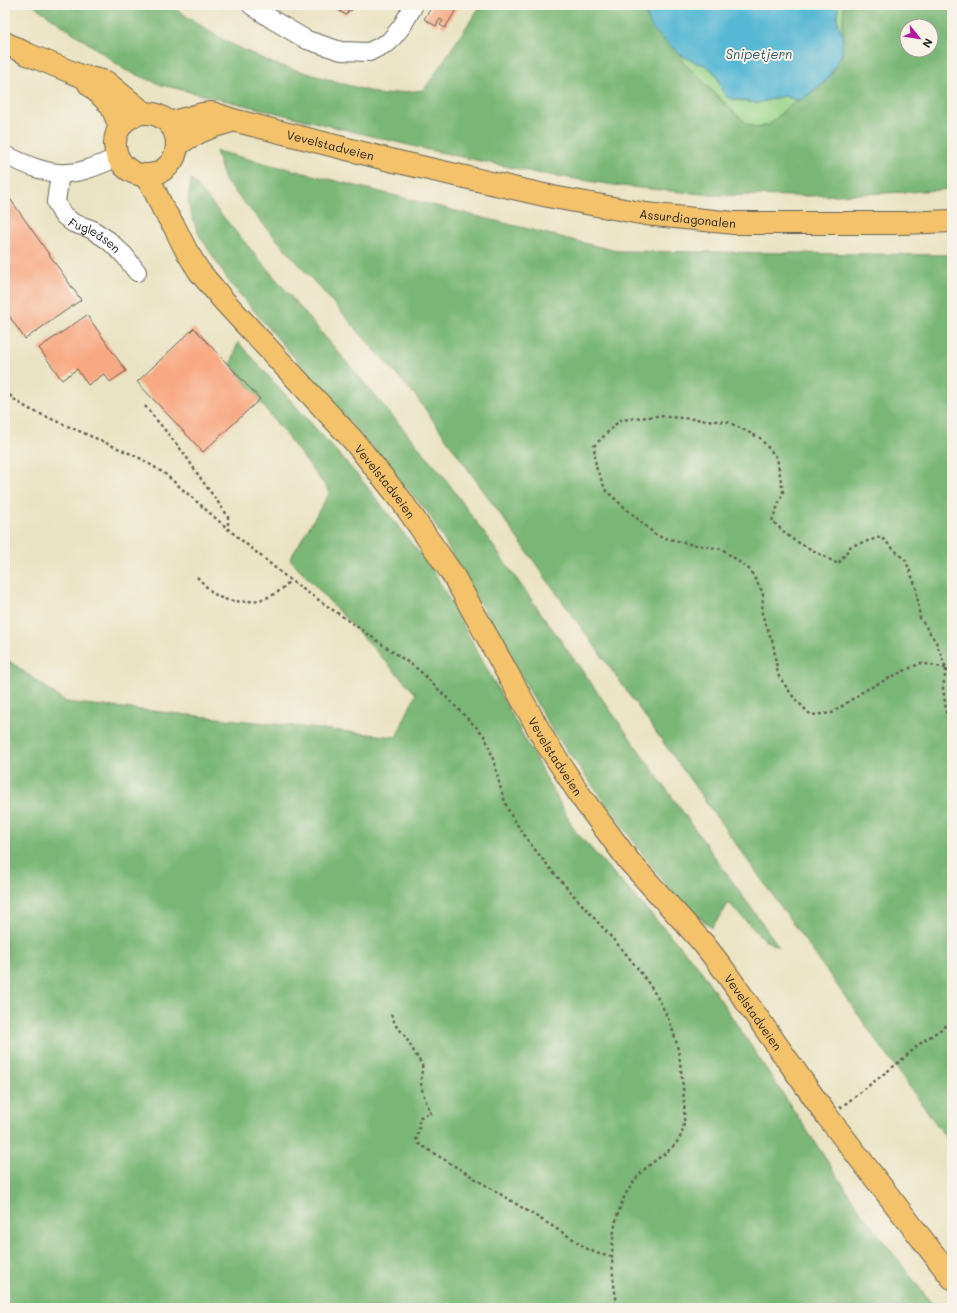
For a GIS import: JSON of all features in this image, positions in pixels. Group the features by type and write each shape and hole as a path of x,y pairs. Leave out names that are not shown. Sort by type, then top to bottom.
{"main road":[{"path":"5,43 27,54 81,76 106,82 144,113"},
{"path":"81,76 111,105 120,128"},
{"path":"169,123 158,115 144,113 130,117 120,128 116,142 118,157 126,167 137,174 144,175 158,173 191,135 200,130 233,120"},
{"name":"Vevelstadveien","path":"174,226 174,155 176,133 169,123 202,114 212,114 428,169"},
{"name":"Assurdiagonalen","path":"428,169 646,214 734,222 903,223 952,221"},
{"name":"Vevelstadveien","path":"144,175 149,180 163,209 174,226 189,255 208,282 354,440 401,500 452,575 545,741 582,798 629,861 721,966 827,1116 952,1278"}],"street":[{"path":"251,5 307,40 341,51 369,52 389,42 402,26 414,5"},
{"path":"5,155 39,170 60,174 82,172 118,157"},
{"name":"Fugleåsen","path":"60,174 56,202 62,214 73,223 91,229 108,240 124,255 137,272"}],"path":[{"path":"5,391 21,404 39,414 152,465 164,473 228,529 290,580 419,670 479,730 486,740 504,802 513,819 545,862 626,953 651,988 666,1013 674,1035 679,1058 684,1127 680,1137 674,1145 634,1180 627,1190 620,1205 615,1223 612,1256 612,1271 618,1308"},
{"path":"145,406 183,452 228,516 228,529"},
{"path":"946,668 921,663 864,691 832,713 811,716 794,698 778,675 773,643 762,614 763,593 750,570 722,549 690,544 657,536 606,490 596,467 594,446 620,420 657,416 728,422 760,438 777,458 783,492 772,520 792,539 838,564 851,546 881,537 906,561 916,587 920,618 936,642 946,668 952,678"},
{"path":"197,577 216,595 224,599 242,602 268,598 279,591 290,580"},
{"path":"946,668 943,688 952,753"},
{"path":"391,1014 396,1026 403,1033 422,1065 423,1071 420,1077 424,1099 428,1104 431,1114 424,1115 419,1118 420,1130 416,1138 419,1144 573,1239 587,1250 604,1256 612,1256"},
{"path":"827,1116 856,1095 922,1042 952,1022"}],"green space":[{"path":"33,5 169,5 225,41 272,63 382,95 424,90 481,5 643,5 648,20 681,55 682,61 730,109 746,123 757,128 769,125 791,104 803,99 828,79 842,54 844,5 952,5 952,189 808,196 711,195 621,186 537,173 425,149 162,85 125,70"},
{"path":"836,5 844,5 843,36 837,19 838,9"},
{"path":"681,55 696,63 703,64 712,70 717,76 722,91 734,100 757,103 784,96 797,100 769,125 757,128 746,123 730,108 682,61"},
{"path":"216,151 616,251 952,255 952,1146 415,395 225,181"},
{"path":"191,179 444,477 779,947 764,940 729,903 711,928 667,887 552,730 429,514 230,283 198,233 188,204"},
{"path":"238,342 361,479 434,572 575,831 698,966 861,1212 935,1308 5,1308 5,658 66,702 396,737 416,694 290,559 330,492 231,364"}],"water":[{"name":"Snipetjern","path":"643,5 836,5 838,9 837,19 843,36 842,54 828,79 803,99 797,100 784,96 757,103 728,98 722,91 717,76 712,70 703,64 696,63 681,55 651,27"}],"building":[{"path":"330,5 355,5 346,15"},
{"path":"433,5 459,5 445,28 440,25 443,21 440,19 436,26 424,19"},
{"path":"11,200 81,300 25,339 5,310 5,205"},
{"path":"87,315 126,371 110,382 104,374 88,385 77,369 62,380 39,348"},
{"path":"194,328 260,399 203,452 137,382"}]}
